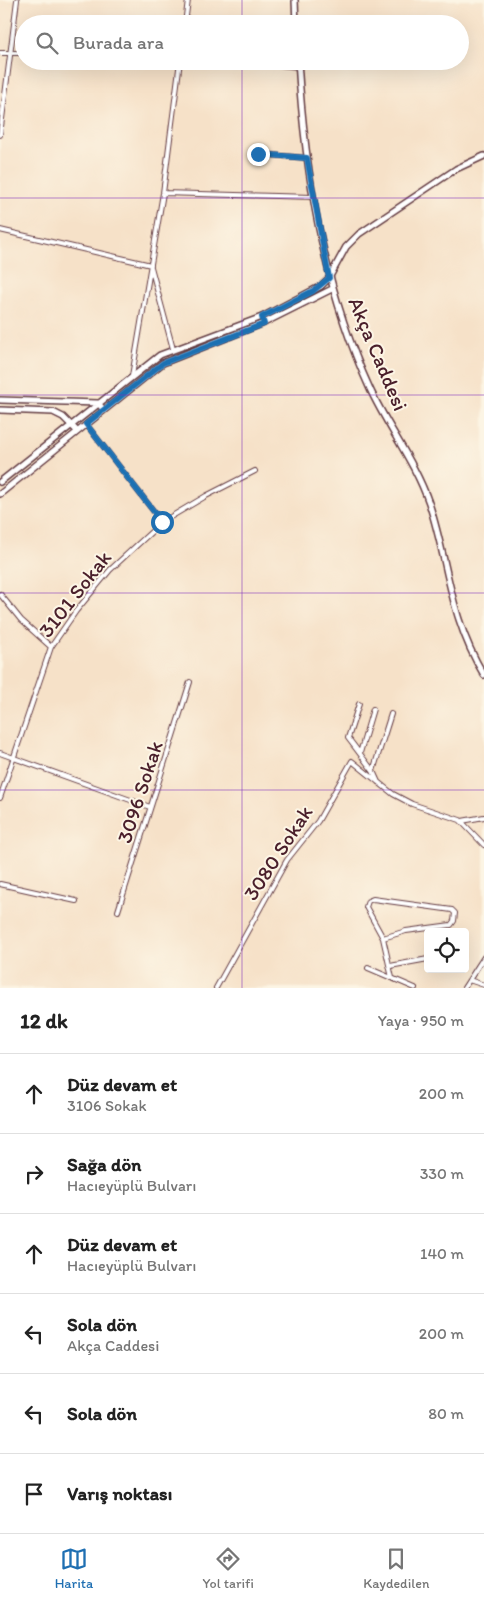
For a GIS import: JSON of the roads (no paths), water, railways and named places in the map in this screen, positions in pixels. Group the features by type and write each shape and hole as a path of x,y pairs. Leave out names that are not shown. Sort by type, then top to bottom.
{"street":[{"path":"15,15 17,0"},
{"path":"186,15 188,0"},
{"path":"295,0 296,15"},
{"path":"0,134 15,15"},
{"path":"0,53 15,53"},
{"path":"132,376 163,193 179,70"},
{"name":"Akça Caddesi","path":"299,70 307,158 332,289 370,390 421,482 429,504 457,619 484,675"},
{"path":"258,154 307,158"},
{"path":"0,482 152,360 173,349 262,317 313,291 329,278 343,251 359,234 456,169 484,156"},
{"path":"163,193 313,197"},
{"path":"0,230 151,265"},
{"path":"151,265 173,349"},
{"path":"0,494 163,363 264,324 332,289"},
{"path":"262,317 264,324"},
{"path":"0,400 98,403 104,410"},
{"path":"0,410 54,412 77,431"},
{"path":"86,424 162,522"},
{"name":"3101 Sokak","path":"0,798 12,756 51,647 76,611 110,570 162,522 206,496 255,471"},
{"path":"0,594 21,620 51,647"},
{"name":"3096 Sokak","path":"118,911 190,682"},
{"path":"359,704 348,738 373,771 378,782 393,794 412,804 460,820 469,821 484,817"},
{"path":"360,754 373,709"},
{"path":"373,771 391,714"},
{"path":"0,753 150,807"},
{"name":"3080 Sokak","path":"216,988 287,860 318,821 352,760 378,782"},
{"path":"460,820 484,845"},
{"path":"0,884 76,901"},
{"path":"383,938 406,931 451,925 454,921 455,913 450,910 371,899 367,902 366,907 383,938 392,978"},
{"path":"464,988 484,957"},
{"path":"390,966 424,960"},
{"path":"368,968 415,988"},
{"path":"469,980 484,985"}]}
